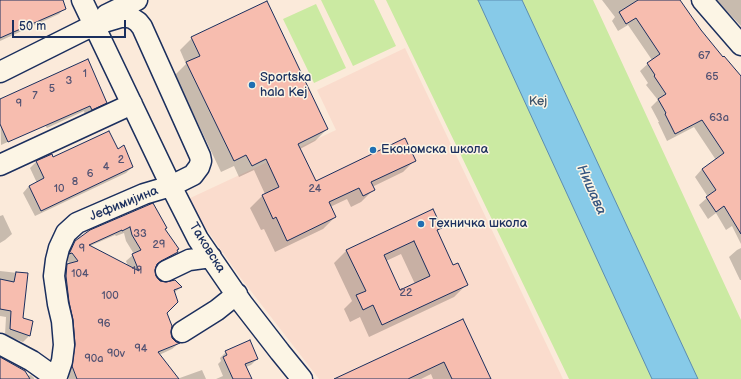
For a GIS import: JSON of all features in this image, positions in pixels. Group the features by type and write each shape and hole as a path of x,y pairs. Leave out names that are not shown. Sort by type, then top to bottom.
{"street":[{"name":"Таковска","path":"82,0 198,239 298,378"},
{"path":"0,72 137,0"},
{"path":"702,0 741,45"},
{"name":"Јефимијина","path":"56,379 62,361 64,345 62,321 54,276 59,248 66,233 77,223 144,194 171,186 193,175 201,161 142,27 132,18 127,17 121,17 93,24"},
{"path":"0,165 132,104"},
{"path":"166,271 188,260 211,257"},
{"path":"182,332 217,310 237,294"},
{"path":"0,344 32,361 46,371 53,379"}],"shaded area":[{"path":"405,48 563,379 319,379 240,277 186,200 336,130 317,90"}],"green space":[{"path":"321,0 374,0 396,46 353,66"},
{"name":"Кеј","path":"386,0 593,0 741,320 741,379 569,379"},
{"path":"316,4 346,68 314,83 283,19"}],"water":[{"name":"Нишава","path":"478,0 522,0 698,379 652,379"}],"building":[{"path":"0,0 63,0 66,9 0,38"},
{"path":"638,0 680,0 701,30 741,76 741,234 724,206 716,212 706,197 716,190 702,169 724,153 702,120 675,134 658,99 666,94 647,63 660,54 636,18 626,24 619,12"},
{"name":"Sportska hala Kej","path":"267,1 328,129 298,144 316,181 405,138 416,161 371,182 375,190 363,196 359,188 329,202 336,217 287,241 276,217 273,219 262,195 279,187 266,159 252,166 246,155 234,161 186,62 200,56 191,37"},
{"path":"88,59 107,103 92,110 90,106 8,142 0,124 0,99"},
{"path":"109,131 118,149 124,145 133,167 41,211 29,186 44,178 36,161 52,154 53,157"},
{"path":"153,203 167,228 165,229 179,249 177,250 178,252 157,264 155,270 156,276 160,281 166,282 175,280 182,287 174,290 178,302 167,313 172,326 172,338 176,342 180,343 158,352 179,379 77,379 72,366 75,344 66,276 67,264 78,261 72,253 69,254 75,241 90,230","holes":["130,227 132,235 141,250 132,254 139,271 89,245"]},
{"path":"433,209 442,228 437,230 453,265 458,263 468,285 382,325 373,305 363,310 356,295 366,291 346,250","holes":["414,241 430,276 400,290 384,255"]},
{"path":"16,272 28,273 23,318 33,321 30,336 10,329 11,311 0,309 0,279 14,282"},
{"path":"463,319 491,379 452,379 444,362 408,379 334,379"},
{"path":"250,340 258,359 245,364 252,379 233,379 223,357 227,355 225,351"},
{"path":"0,357 25,371 30,379 0,379"}],"place":[{"name":"Sportska hala Kej","path":"252,85"},
{"name":"Економска школа","path":"373,150"},
{"name":"Техничка школа","path":"421,224"}]}
